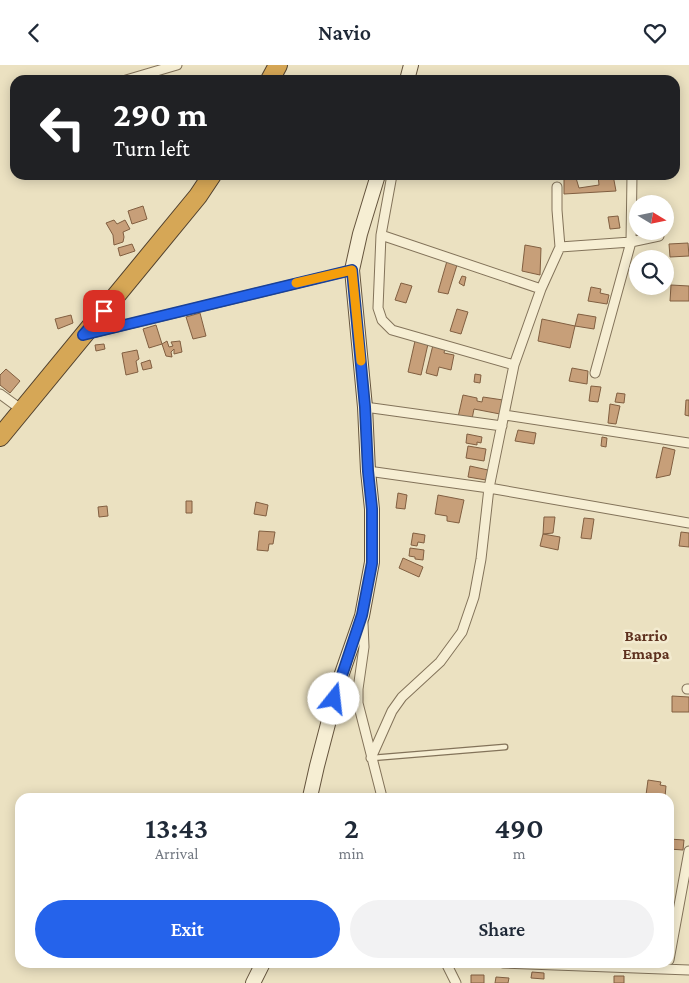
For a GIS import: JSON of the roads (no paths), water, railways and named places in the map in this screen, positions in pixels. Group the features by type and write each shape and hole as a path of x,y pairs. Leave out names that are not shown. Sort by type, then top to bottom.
{"highway":[{"path":"0,437 198,196 209,180"}],"main road":[{"path":"311,793 339,683 362,615 372,563 372,509 365,407 352,270 360,233 376,180"},
{"path":"253,983 260,968"}],"street":[{"path":"143,75 177,65"},
{"path":"391,180 381,235 378,308 382,321 392,330 514,365"},
{"path":"595,373 631,242 632,180"},
{"path":"371,758 392,711 402,697 440,662 462,632 474,597 481,559 489,488 514,365 541,289 560,247 557,187"},
{"path":"381,235 541,289"},
{"path":"560,247 639,240"},
{"path":"83,335 352,270"},
{"path":"0,394 22,410"},
{"path":"365,407 502,426"},
{"path":"504,415 689,443"},
{"path":"368,471 489,488 689,523"},
{"path":"362,615 364,647 357,696 381,793"},
{"path":"674,932 689,851"},
{"path":"674,966 689,970"},
{"path":"448,968 456,983"}],"lane":[{"path":"371,758 504,747"}],"district":[{"name":"Barrio Emapa","path":"646,644"}]}
